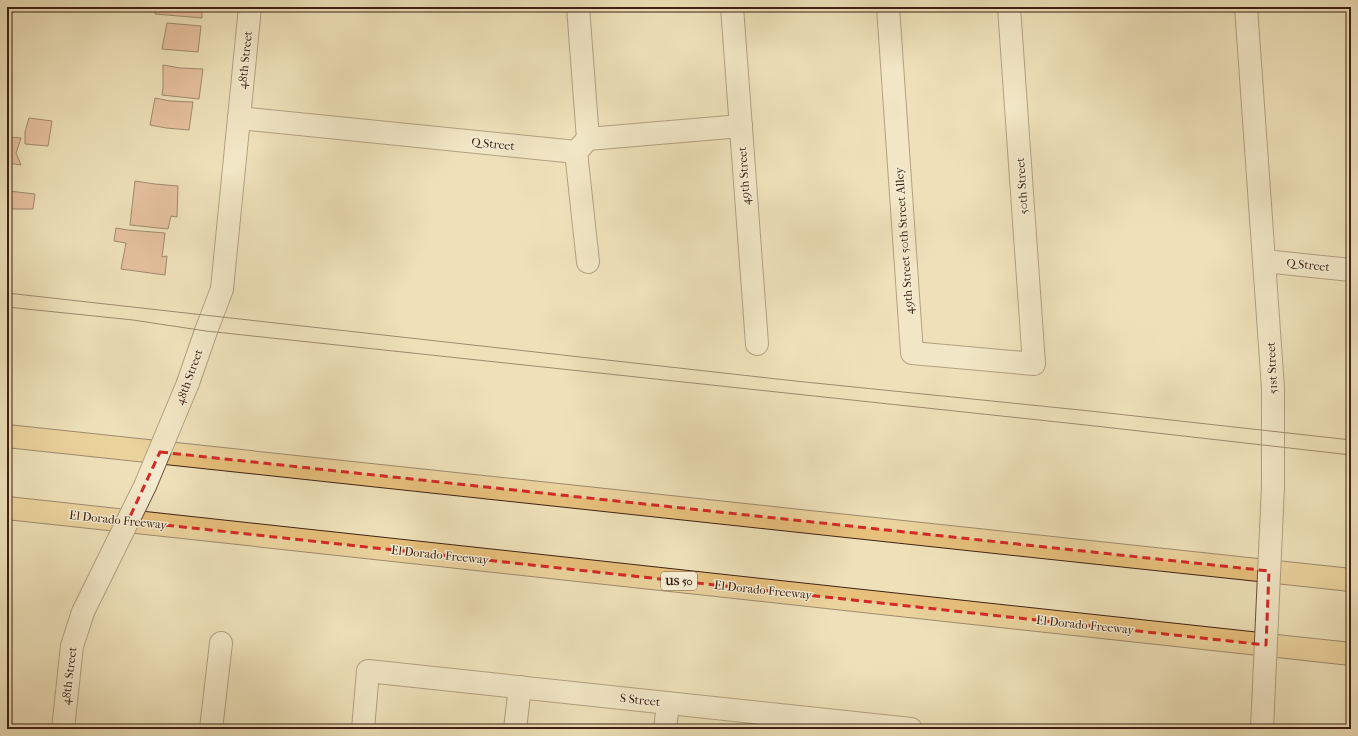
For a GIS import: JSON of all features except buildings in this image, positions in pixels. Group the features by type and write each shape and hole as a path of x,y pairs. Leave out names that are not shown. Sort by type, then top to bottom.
{"highway":[{"path":"7,436 1351,580"},
{"name":"El Dorado Freeway","path":"7,508 1351,654"}],"street":[{"name":"48th Street","path":"63,729 72,646 82,612 145,486 188,383 222,290 250,7"},
{"path":"578,7 582,146 588,262"},
{"name":"49th Street","path":"732,7 757,344"},
{"name":"49th Street 50th Street Alley","path":"888,7 912,353 1034,364"},
{"name":"50th Street","path":"1009,7 1034,364"},
{"name":"51st Street","path":"1246,7 1273,388 1273,486 1262,729"},
{"name":"Q Street","path":"239,118 582,146 741,126"},
{"name":"Q Street","path":"1264,261 1351,270"},
{"path":"211,729 220,643"},
{"name":"S Street","path":"362,729 368,671 668,703 815,724 911,729"},
{"path":"515,729 520,687"},
{"path":"665,729 668,703"}],"highlighted area":[{"path":"160,452 1269,571 1266,645 128,521"}],"tram line":[{"path":"7,293 795,381 1090,411 1351,440"},
{"path":"7,307 133,320 206,331 1095,426 1351,455"}]}
